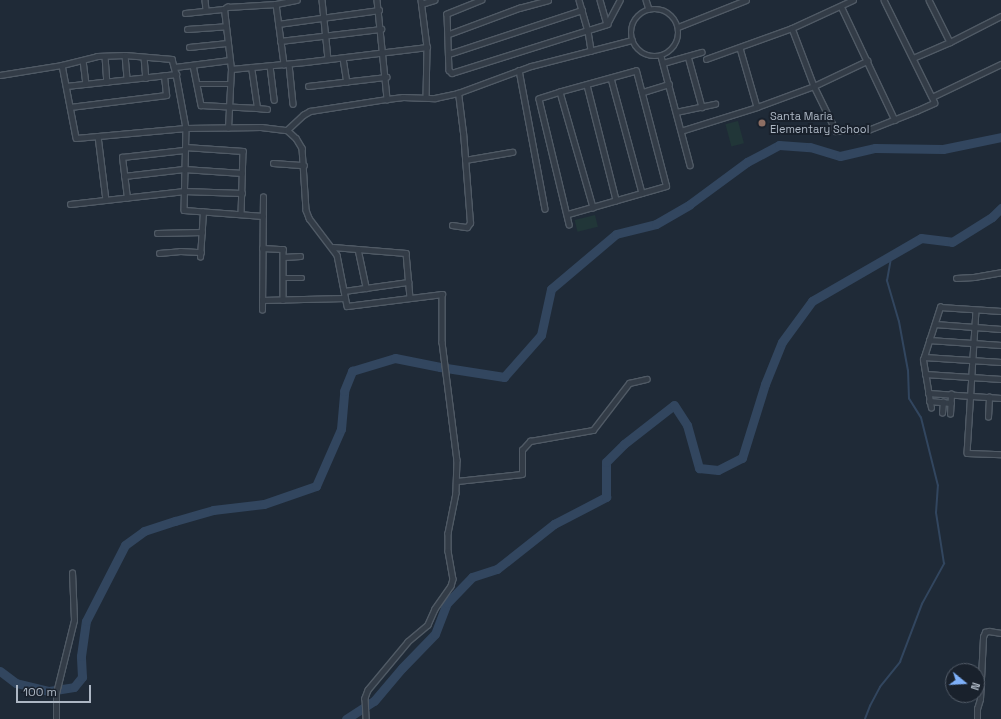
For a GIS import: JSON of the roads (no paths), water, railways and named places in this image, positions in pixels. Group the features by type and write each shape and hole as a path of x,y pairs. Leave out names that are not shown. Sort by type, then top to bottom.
{"street":[{"path":"205,0 206,10"},
{"path":"185,13 297,0"},
{"path":"322,0 328,59"},
{"path":"377,0 388,99"},
{"path":"426,98 427,47 421,2 434,0"},
{"path":"482,0 447,14 449,70 452,73 522,50 588,31 606,24 620,0"},
{"path":"448,34 519,8 548,0"},
{"path":"579,0 588,31 591,51"},
{"path":"600,0 606,24"},
{"path":"646,0 649,10"},
{"path":"678,27 746,0"},
{"path":"706,59 792,28 853,0"},
{"path":"792,28 814,86 836,131 868,130 934,103 884,0"},
{"path":"929,0 950,42"},
{"path":"280,2 278,24 280,41 286,64 293,104"},
{"path":"841,6 895,120"},
{"path":"224,9 231,69 228,128"},
{"path":"278,24 379,10"},
{"path":"449,54 582,10"},
{"path":"649,10 660,10 670,14 678,27 679,35 676,43 670,51 661,56 652,57 643,54 636,48 632,40 633,24 637,17 649,10"},
{"path":"913,58 950,42 1001,16"},
{"path":"188,29 226,26"},
{"path":"280,41 381,29"},
{"path":"288,130 303,115 310,111 388,99 435,98 458,93 519,70 632,40"},
{"path":"189,47 228,43"},
{"path":"231,69 343,58 427,47"},
{"path":"740,48 757,106"},
{"path":"663,63 701,52"},
{"path":"124,55 126,79"},
{"path":"0,75 62,65 97,56 124,55 172,59 175,67 186,128 184,149 184,210 262,216"},
{"path":"105,56 107,82"},
{"path":"661,56 690,165"},
{"path":"688,56 702,107"},
{"path":"144,57 146,78"},
{"path":"343,58 347,82"},
{"path":"83,60 86,84"},
{"path":"175,67 230,60"},
{"path":"681,130 814,86 867,61"},
{"path":"932,97 1001,64"},
{"path":"62,65 76,138 186,128 261,127 288,130 296,138 302,148 306,210 309,218 333,247 337,255 347,306 442,294 444,362 457,460 456,493 448,532 448,551 453,579 435,609 428,625 408,642 368,690 365,703 366,719"},
{"path":"194,65 201,105 267,109"},
{"path":"270,66 274,100"},
{"path":"251,67 257,108"},
{"path":"519,70 545,209"},
{"path":"568,214 666,186 643,92 636,71 539,99 570,224"},
{"path":"66,86 176,74"},
{"path":"70,107 166,95 164,76"},
{"path":"308,86 386,77"},
{"path":"611,78 642,193"},
{"path":"197,84 231,84"},
{"path":"643,92 669,84"},
{"path":"586,85 616,200"},
{"path":"560,92 593,207"},
{"path":"452,225 467,227 470,223 466,160 458,93"},
{"path":"676,112 715,104"},
{"path":"98,136 106,200"},
{"path":"127,198 122,157 184,149 243,151 241,214"},
{"path":"466,160 512,152"},
{"path":"273,163 304,165"},
{"path":"124,176 184,170 242,173"},
{"path":"70,204 184,191 242,193"},
{"path":"262,310 263,197"},
{"path":"159,253 180,251 201,254 203,212"},
{"path":"157,233 202,232"},
{"path":"333,247 358,248 406,254 410,298"},
{"path":"262,248 283,249 283,300"},
{"path":"358,248 366,288"},
{"path":"283,257 300,256"},
{"path":"956,278 974,277 1001,272"},
{"path":"283,278 302,278"},
{"path":"344,291 408,282"},
{"path":"262,300 345,298"},
{"path":"931,408 925,374 924,357 940,307 1001,311"},
{"path":"976,310 967,453 1001,454"},
{"path":"935,324 1001,329"},
{"path":"929,340 1001,345"},
{"path":"924,357 1001,362"},
{"path":"925,374 1001,379"},
{"path":"457,481 522,474 522,450 530,441 593,430 630,383 646,379"},
{"path":"928,393 1001,398"},
{"path":"950,414 952,394"},
{"path":"988,417 989,397"},
{"path":"929,402 951,403"},
{"path":"942,413 943,402"},
{"path":"56,719 56,693 74,620 72,574"},
{"path":"978,719 977,709 980,699 983,638 985,632 989,631 1001,633"}],"waterway":[{"path":"0,671 16,683 49,691 74,687 82,677 81,656 86,621 125,545 144,531 175,521 213,510 264,504 316,486 341,429 344,391 352,371 395,358 504,377 541,335 551,289 616,234 656,224 690,204 747,162 779,145 810,147 840,156 875,148 943,149 1001,137"},
{"path":"346,719 374,701 402,668 435,634 447,603 472,577 497,569 554,524 606,497 606,462 624,444 674,405 687,425 699,468 718,470 742,458 765,384 782,342 812,301 921,238 952,242 992,217 1001,208"},
{"path":"865,719 880,687 900,662 922,604 944,564 936,513 938,486 921,418 909,399 908,371 899,322 887,281 892,254"}],"place":[{"name":"Santa Maria Elementary School","path":"762,123"}]}
